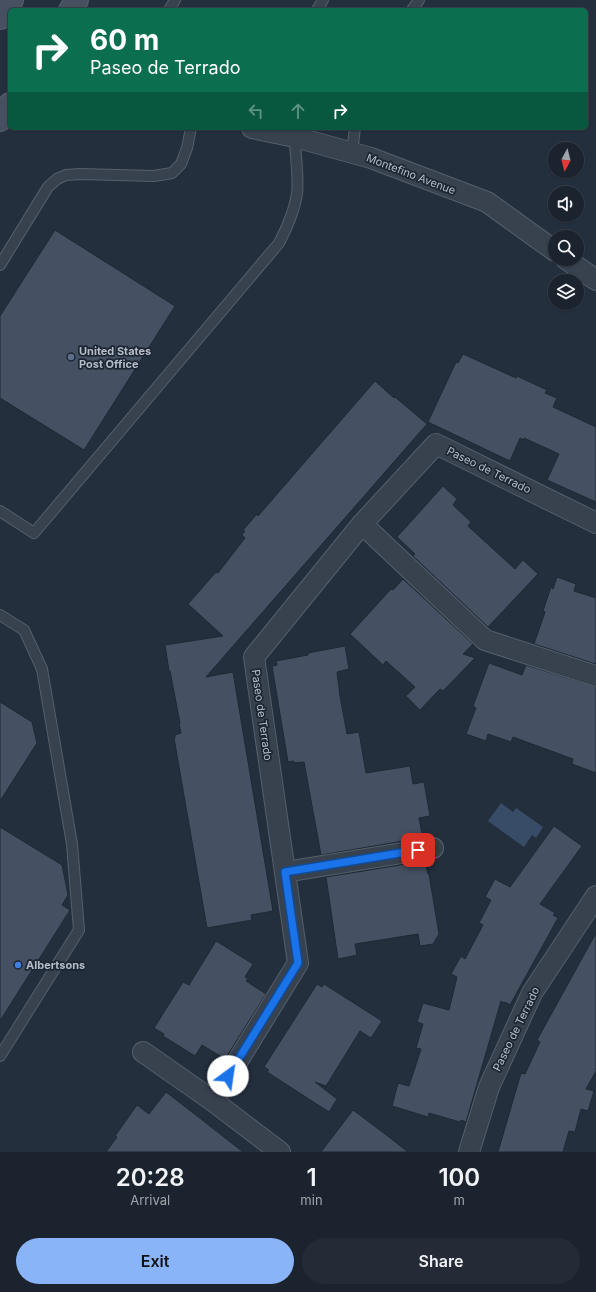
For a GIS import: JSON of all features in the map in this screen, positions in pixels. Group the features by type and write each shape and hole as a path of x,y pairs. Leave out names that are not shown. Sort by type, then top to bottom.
{"main road":[{"path":"0,18 12,0"},
{"path":"0,120 8,107"}],"street":[{"name":"Montefino Avenue","path":"262,130 295,137 371,158 486,202 548,246"},
{"path":"576,266 596,280"},
{"name":"Paseo de Terrado","path":"213,1101 298,963 254,657 362,524 436,444 596,523"},
{"path":"362,524 485,640 596,676"},
{"path":"285,872 433,848"},
{"name":"Paseo de Terrado","path":"469,1152 489,1087 532,992 596,896"},
{"path":"143,1052 213,1101 280,1152"}],"lane":[{"path":"1,260 48,187 57,179 66,175 80,174 154,176 172,173 181,164 187,148 191,130"},
{"path":"352,152 355,130"},
{"path":"0,511 34,533 279,243 287,228 294,209 297,192 295,137"},
{"path":"0,615 24,630 42,670 72,844 79,930 0,1056"}],"water":[{"path":"501,803 513,812 516,808 543,827 536,838 532,835 524,847 488,821"}],"building":[{"name":"United States Post Office","path":"55,230 175,306 84,450 0,398 0,316"},
{"path":"463,354 547,390 545,393 557,398 553,407 596,427 596,502 547,480 559,454 524,438 524,440 520,438 510,461 428,422 456,362 458,363"},
{"path":"375,381 427,424 206,677 233,672 273,911 251,915 252,920 207,928 174,738 175,735 181,733 165,645 223,636 188,604 216,572 218,573 245,538 242,535 245,531 243,530 257,514 258,516"},
{"path":"443,486 457,499 453,505 471,522 468,526 515,569 523,560 538,574 488,627 413,556 415,554 397,537"},
{"path":"557,577 576,584 574,591 596,598 596,664 534,644 545,612 543,611 551,587 553,589"},
{"path":"403,579 473,644 463,654 475,658 443,691 440,689 420,710 406,696 415,687 386,661 383,665 350,634 391,589 393,590"},
{"path":"345,646 349,669 337,672 340,696 347,734 359,732 366,773 410,766 413,784 424,782 430,816 419,818 422,834 420,834 421,838 321,855 304,762 288,762 272,666 277,665 276,661"},
{"path":"489,663 522,675 526,665 596,687 596,773 572,764 573,759 513,737 511,742 488,734 486,741 466,734 476,708 473,706"},
{"path":"0,702 32,722 37,743 0,801"},
{"path":"554,826 582,846 540,904 555,913 553,915 558,918 510,1005 501,1001 466,1122 461,1120 460,1122 429,1113 428,1117 392,1106 398,1083 409,1086 421,1049 416,1048 423,1024 417,1022 423,1003 449,1010 457,977 451,974 461,956 465,959 483,925 479,923 491,900 485,897 495,879 510,887"},
{"name":"Albertsons","path":"0,827 62,865 68,895 62,905 70,910 0,1021"},
{"path":"425,861 429,874 439,934 433,944 420,946 418,934 355,944 357,955 338,959 326,877"},
{"path":"596,933 596,1071 586,1089 594,1091 588,1111 581,1109 575,1132 569,1131 563,1152 498,1152 521,1073 525,1074 540,1042 537,1040"},
{"path":"216,941 253,964 245,977 248,978 246,981 266,994 225,1059 202,1045 195,1056 163,1036 164,1034 154,1028 183,982 189,985"},
{"path":"317,984 322,987 324,984 382,1021 371,1038 360,1031 326,1086 315,1082 337,1099 329,1112 267,1072 269,1070 264,1067"},
{"path":"166,1092 243,1152 106,1152 117,1137 115,1136 137,1105 149,1114"},
{"path":"353,1110 389,1137 408,1152 321,1152"}],"place":[{"name":"United States Post Office","path":"71,357"},
{"name":"Albertsons","path":"18,965"}],"route":[{"path":"228,1076 298,963 285,872 418,850"}]}
